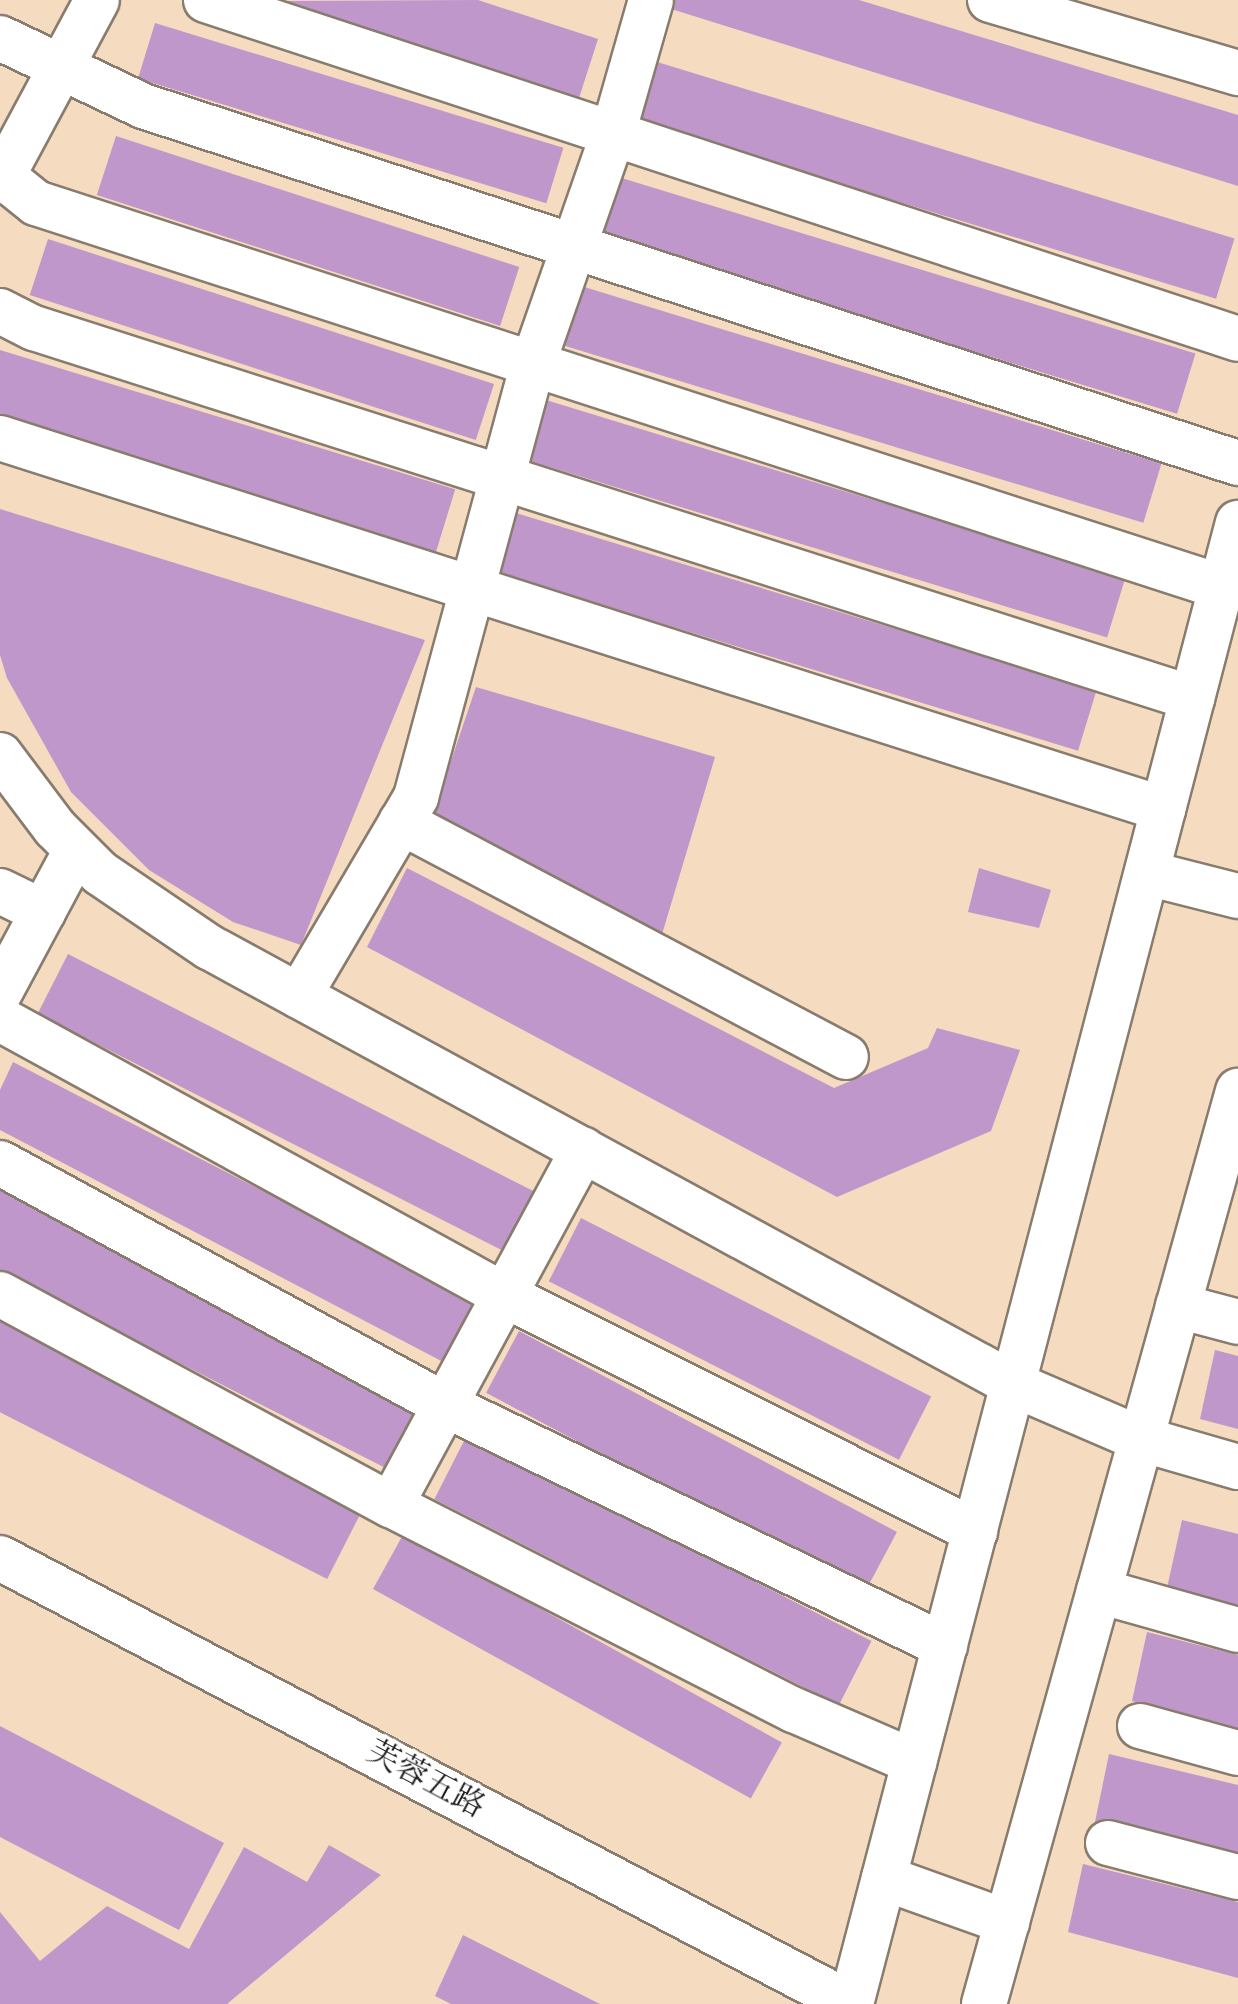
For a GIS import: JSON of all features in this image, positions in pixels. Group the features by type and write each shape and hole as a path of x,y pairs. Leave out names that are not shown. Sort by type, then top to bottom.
{"street":[{"path":"97,0 1,177 36,203 534,361 1221,587"},
{"path":"206,0 612,137 1238,339"},
{"path":"299,996 416,797 475,590 534,361 612,137 651,0"},
{"path":"990,0 1238,73"},
{"path":"0,38 143,106 1238,463"},
{"path":"0,311 34,328 1192,698"},
{"path":"0,438 1163,809"},
{"path":"851,2004 1238,523"},
{"path":"0,755 76,850 152,913 1013,1384 1141,1439 1238,1467"},
{"path":"401,822 846,1057"},
{"path":"0,992 76,850"},
{"path":"1147,873 1238,896"},
{"path":"0,891 43,912"},
{"path":"0,1019 504,1295 975,1531"},
{"path":"984,2004 1178,1306 1224,1196 1238,1091"},
{"path":"391,1505 583,1150"},
{"path":"0,1163 445,1405 945,1646"},
{"path":"0,1294 391,1505 794,1710 914,1762"},
{"path":"1178,1306 1238,1322"},
{"name":"芙蓉五路","path":"0,1558 851,2004"},
{"path":"1099,1591 1238,1630"},
{"path":"1140,1726 1238,1753"},
{"path":"1108,1843 1238,1877"},
{"path":"884,1878 1007,1922"}],"building":[{"path":"478,0 598,39 579,98 280,1"},
{"path":"671,0 859,0 1238,115 1238,186 668,8"},
{"path":"155,23 563,148 546,203 138,78"},
{"path":"654,61 1234,238 1216,299 636,121"},
{"path":"116,136 519,267 500,326 97,195"},
{"path":"615,176 1195,353 1177,414 597,236"},
{"path":"48,239 494,384 476,440 30,295"},
{"path":"581,286 1161,463 1143,523 563,345"},
{"path":"0,350 455,489 434,558 0,425"},
{"path":"546,400 1126,577 1107,637 528,460"},
{"path":"0,509 425,640 301,945 233,922 149,870 71,792 7,678 0,655"},
{"path":"516,513 1096,690 1078,751 498,573"},
{"path":"476,687 715,757 660,941 432,817"},
{"path":"407,868 834,1088 928,1048 937,1028 1020,1050 991,1131 837,1197 367,947"},
{"path":"979,868 1051,890 1039,928 968,912"},
{"path":"68,954 540,1195 510,1254 38,1014"},
{"path":"13,1062 480,1303 449,1365 0,1130 0,1090"},
{"path":"0,1184 421,1399 386,1468 0,1272"},
{"path":"581,1218 931,1396 899,1460 549,1281"},
{"path":"0,1318 365,1504 327,1579 0,1412"},
{"path":"519,1331 897,1532 864,1594 486,1393"},
{"path":"1215,1350 1238,1356 1238,1429 1200,1419"},
{"path":"467,1435 872,1641 839,1705 434,1499"},
{"path":"1182,1520 1238,1534 1238,1607 1167,1588"},
{"path":"404,1533 782,1742 751,1798 373,1589"},
{"path":"1147,1632 1238,1655 1238,1729 1132,1701"},
{"path":"0,1726 224,1843 179,1930 0,1837"},
{"path":"1109,1754 1238,1785 1238,1860 1095,1822"},
{"path":"329,1845 381,1875 227,2004 0,2004 0,1912 40,1961 107,1906 189,1949 244,1847 307,1882"},
{"path":"1083,1864 1238,1902 1238,1978 1068,1932"},
{"path":"463,1935 600,2004 451,2004 435,1996"}]}
